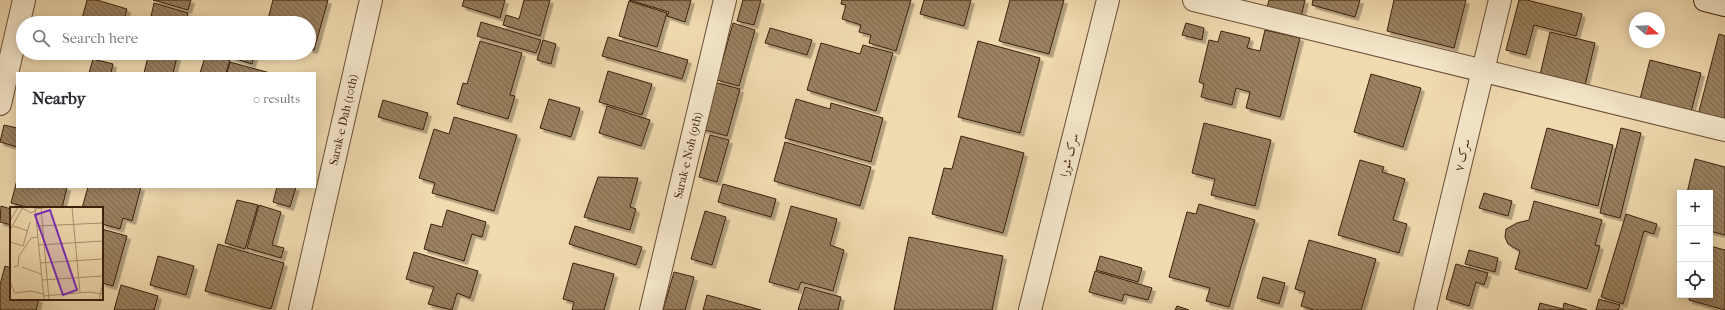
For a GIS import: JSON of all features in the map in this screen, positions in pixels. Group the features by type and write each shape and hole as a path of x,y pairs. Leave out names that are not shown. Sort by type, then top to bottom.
{"street":[{"path":"20,16 24,0"},
{"name":"Sarak-e Dah (10th)","path":"300,310 371,0"},
{"name":"Sarak-e Noh (9th)","path":"651,310 725,0"},
{"name":"سرک شورا","path":"1030,310 1108,0"},
{"path":"1194,0 1725,130"},
{"name":"سرک ۷","path":"1425,310 1500,0"},
{"path":"1705,0 1725,5"},
{"path":"0,104 16,35"}],"building":[{"path":"87,0 97,0 127,9 125,16 83,16"},
{"path":"153,0 191,0 188,10"},
{"path":"273,0 328,0 316,43 316,16 269,16"},
{"path":"464,0 505,0 500,18 462,6"},
{"path":"524,0 550,0 540,36 503,25 506,15 519,19"},
{"path":"629,0 691,0 685,22 667,16 669,12"},
{"path":"743,0 761,0 754,25 737,21"},
{"path":"842,0 911,0 896,51 869,43 871,35 859,32 861,25 842,19 846,5 841,4"},
{"path":"924,0 971,0 964,26 920,14"},
{"path":"1010,0 1064,0 1049,54 999,41"},
{"path":"1269,0 1305,0 1301,17 1267,8"},
{"path":"1313,0 1360,0 1355,17 1312,5"},
{"path":"1394,0 1466,0 1454,48 1387,31"},
{"path":"1519,0 1527,0 1582,14 1576,36 1534,25 1526,55 1506,50"},
{"path":"629,1 667,13 657,47 619,36"},
{"path":"154,3 188,13 187,16 151,16"},
{"path":"481,22 541,40 536,53 477,36"},
{"path":"733,23 755,30 739,86 717,80"},
{"path":"1186,23 1204,28 1202,40 1182,35"},
{"path":"770,28 812,40 807,55 765,43"},
{"path":"1265,30 1300,38 1280,117 1246,108 1250,92 1236,88 1232,105 1201,97 1204,84 1199,82 1209,40 1218,42 1221,31 1250,38 1247,48 1260,51"},
{"path":"1550,32 1595,43 1585,85 1540,75"},
{"path":"1719,34 1725,36 1725,122 1698,115"},
{"path":"608,37 688,60 682,79 602,56"},
{"path":"543,40 556,44 551,64 537,60"},
{"path":"480,41 522,53 510,95 515,96 508,119 457,104 463,83 467,84"},
{"path":"978,41 1040,58 1020,133 958,117"},
{"path":"821,43 860,54 863,45 893,53 876,111 807,90"},
{"path":"93,60 113,64 111,72 89,72"},
{"path":"147,60 176,60 173,72 144,72"},
{"path":"204,60 230,60 226,72 200,72"},
{"path":"239,60 253,60 252,64"},
{"path":"1650,60 1701,73 1691,112 1640,99"},
{"path":"230,62 266,72 227,72"},
{"path":"608,71 652,84 642,115 599,102"},
{"path":"1371,74 1421,88 1403,147 1354,132"},
{"path":"714,82 740,89 727,136 701,129"},
{"path":"549,99 580,108 571,137 540,128"},
{"path":"796,99 830,109 831,103 883,118 871,162 785,138"},
{"path":"383,100 428,113 423,130 378,117"},
{"path":"607,106 650,120 641,146 599,133"},
{"path":"454,117 517,135 494,211 432,193 435,183 419,178 434,129 449,134"},
{"path":"1204,123 1271,140 1255,206 1211,195 1215,179 1192,173"},
{"path":"4,125 16,128 16,147 0,142"},
{"path":"1547,128 1613,145 1598,206 1531,188"},
{"path":"1621,128 1641,133 1620,218 1600,213"},
{"path":"710,135 729,140 717,182 699,177"},
{"path":"961,136 1024,153 1003,233 932,214 944,168 952,169"},
{"path":"785,142 871,167 860,206 774,181"},
{"path":"1695,159 1725,167 1725,235 1713,232 1713,190 1688,190"},
{"path":"1360,160 1384,167 1382,172 1405,179 1393,220 1407,224 1399,253 1338,235"},
{"path":"598,177 638,178 630,207 636,209 630,230 584,217"},
{"path":"16,184 16,188 67,188 62,207 26,207 11,203"},
{"path":"723,184 776,199 771,217 718,202"},
{"path":"88,188 141,188 132,221 123,218 120,229 103,224 103,207 82,207"},
{"path":"277,188 296,188 290,207 273,202"},
{"path":"1484,193 1512,201 1508,216 1479,208"},
{"path":"237,200 258,205 245,249 225,243"},
{"path":"1534,201 1602,220 1595,245 1600,246 1587,289 1515,269 1520,251 1508,244 1505,237 1506,229 1517,223 1529,220"},
{"path":"1199,204 1255,220 1229,307 1206,301 1210,288 1169,277 1187,212 1196,214"},
{"path":"259,205 281,212 272,245 284,248 281,258 247,248"},
{"path":"1,206 10,209 10,225 0,222"},
{"path":"791,206 837,219 830,245 844,250 833,291 801,282 798,290 769,282"},
{"path":"447,210 486,222 482,237 472,234 464,261 424,249 431,224 442,227"},
{"path":"705,211 726,217 712,265 691,259"},
{"path":"1626,214 1657,224 1654,234 1644,231 1623,304 1601,297"},
{"path":"575,226 642,247 636,265 569,244"},
{"path":"103,229 127,236 113,286 103,283"},
{"path":"909,237 1003,256 992,310 894,310"},
{"path":"1309,240 1376,259 1361,310 1314,310 1301,306 1305,292 1295,289"},
{"path":"218,244 284,263 271,309 205,291"},
{"path":"1713,247 1725,250 1725,310 1689,300 1689,298 1713,298"},
{"path":"1469,250 1498,258 1495,272 1465,264"},
{"path":"414,252 478,271 470,298 457,293 452,310 428,304 434,287 406,279"},
{"path":"158,256 194,266 186,295 150,285"},
{"path":"1100,256 1142,268 1138,282 1096,270"},
{"path":"573,263 614,274 604,310 572,310 574,302 563,299"},
{"path":"1456,264 1488,273 1484,285 1476,282 1469,306 1446,299"},
{"path":"5,266 10,268 10,300 39,300 36,310 0,310 0,285"},
{"path":"1095,271 1152,288 1148,300 1124,294 1122,301 1089,292"},
{"path":"674,272 694,277 685,310 663,310"},
{"path":"1263,277 1285,283 1279,304 1257,298"},
{"path":"121,285 158,296 154,310 114,310"},
{"path":"805,287 841,297 838,310 798,310"},
{"path":"707,295 761,310 703,310"},
{"path":"1599,299 1620,305 1618,310 1596,310"},
{"path":"1540,303 1563,309 1564,303 1587,310 1538,310"},
{"path":"1177,306 1189,310 1175,310"}]}
